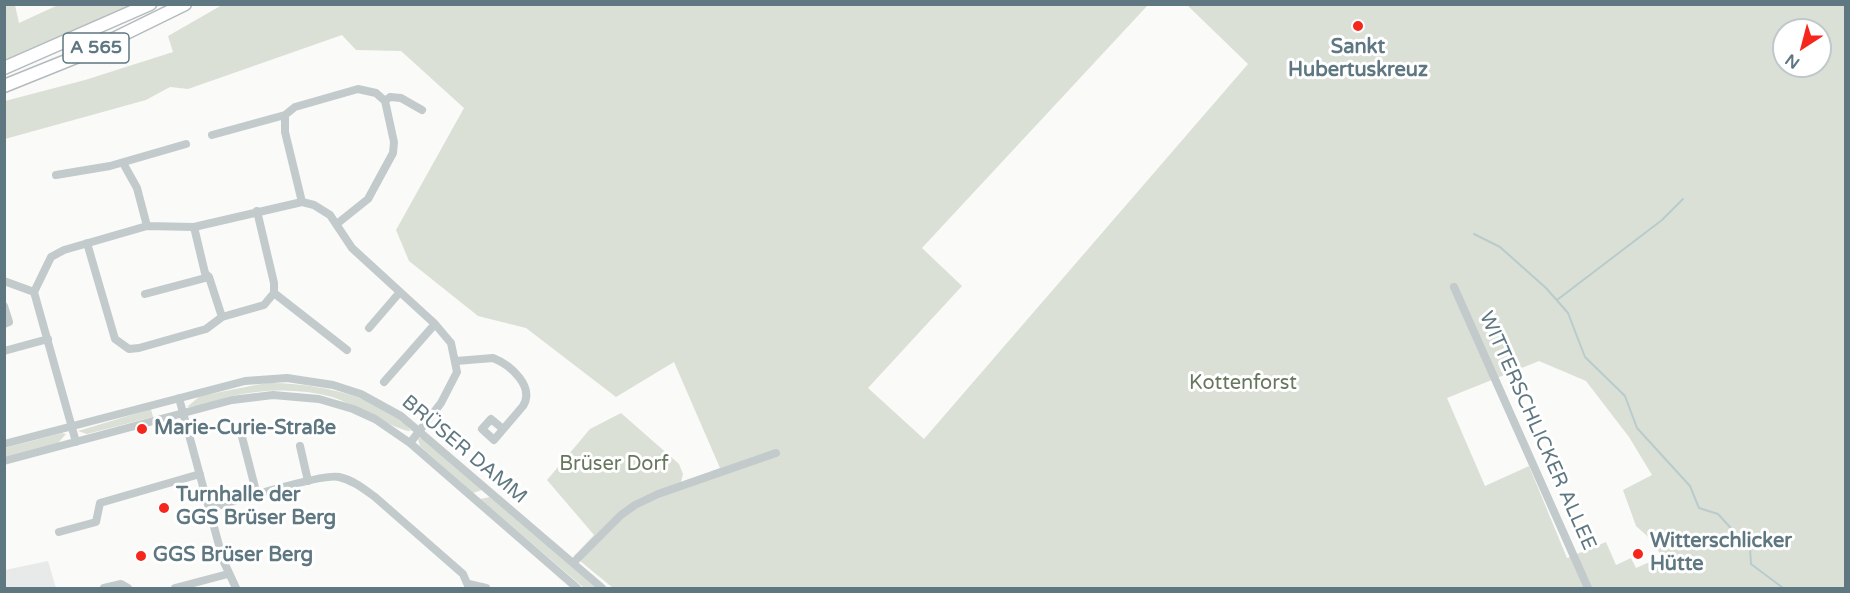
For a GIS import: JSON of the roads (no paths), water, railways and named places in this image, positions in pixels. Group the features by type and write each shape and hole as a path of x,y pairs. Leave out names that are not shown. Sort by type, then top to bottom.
{"highway":[{"name":"A 565","path":"4,68 150,4"},
{"name":"A 565","path":"4,86 81,55 185,4"}],"street":[{"path":"212,135 285,115 295,107 358,89 376,93 385,101 394,142 393,153 368,199 338,224"},
{"path":"385,101 390,97 401,98 422,110"},
{"path":"285,115 285,132 302,202"},
{"path":"56,175 123,163 186,144"},
{"path":"123,163 136,188 147,226"},
{"path":"76,442 34,292 51,257 64,250 147,226 194,227 302,202 324,210 338,224 352,248 435,324 451,343 457,372 450,389 410,443"},
{"path":"257,211 274,293 346,350"},
{"path":"194,227 205,273 210,277 222,317"},
{"path":"87,243 111,330 115,339 123,347 139,348 206,329 222,317 264,304 274,293"},
{"path":"145,294 210,277"},
{"path":"4,281 34,292"},
{"name":"WITTERSCHLICKER ALLEE","path":"1454,287 1588,588"},
{"path":"369,328 400,292"},
{"path":"4,306 9,322 4,324"},
{"path":"384,382 435,324"},
{"path":"4,351 48,339"},
{"path":"456,361 493,358 499,360 526,387 526,401 503,429"},
{"name":"BRÜSER DAMM","path":"4,444 245,381 281,378 313,381 361,394 400,416 602,588"},
{"name":"BRÜSER DAMM","path":"4,461 249,397 308,397 353,409 375,419 410,443 577,588"},
{"path":"179,398 208,509 228,574 236,588"},
{"path":"240,429 257,495"},
{"path":"300,446 309,481"},
{"path":"573,563 621,515 635,505 658,494 776,453"},
{"path":"59,532 96,522 100,503 200,474"},
{"path":"208,509 309,481 336,477 361,487 463,574 469,586 486,588"},
{"path":"175,588 228,574"},
{"path":"104,588 121,584 128,588"}],"waterway":[{"path":"1557,300 1662,220 1683,199"},
{"path":"1474,234 1500,247 1546,288 1568,313 1585,357 1625,396 1637,428 1690,486 1699,508 1718,514 1750,548 1751,564 1783,588"}],"place":[{"name":"Sankt Hubertuskreuz","path":"1358,26"},
{"name":"Marie-Curie-Straße","path":"142,429"},
{"name":"Turnhalle der GGS Brüser Berg","path":"164,508"},
{"name":"Witterschlicker Hütte","path":"1638,554"},
{"name":"GGS Brüser Berg","path":"141,556"}],"park label":[{"name":"Kottenforst","path":"1243,384"},
{"name":"Brüser Dorf","path":"614,465"}]}
